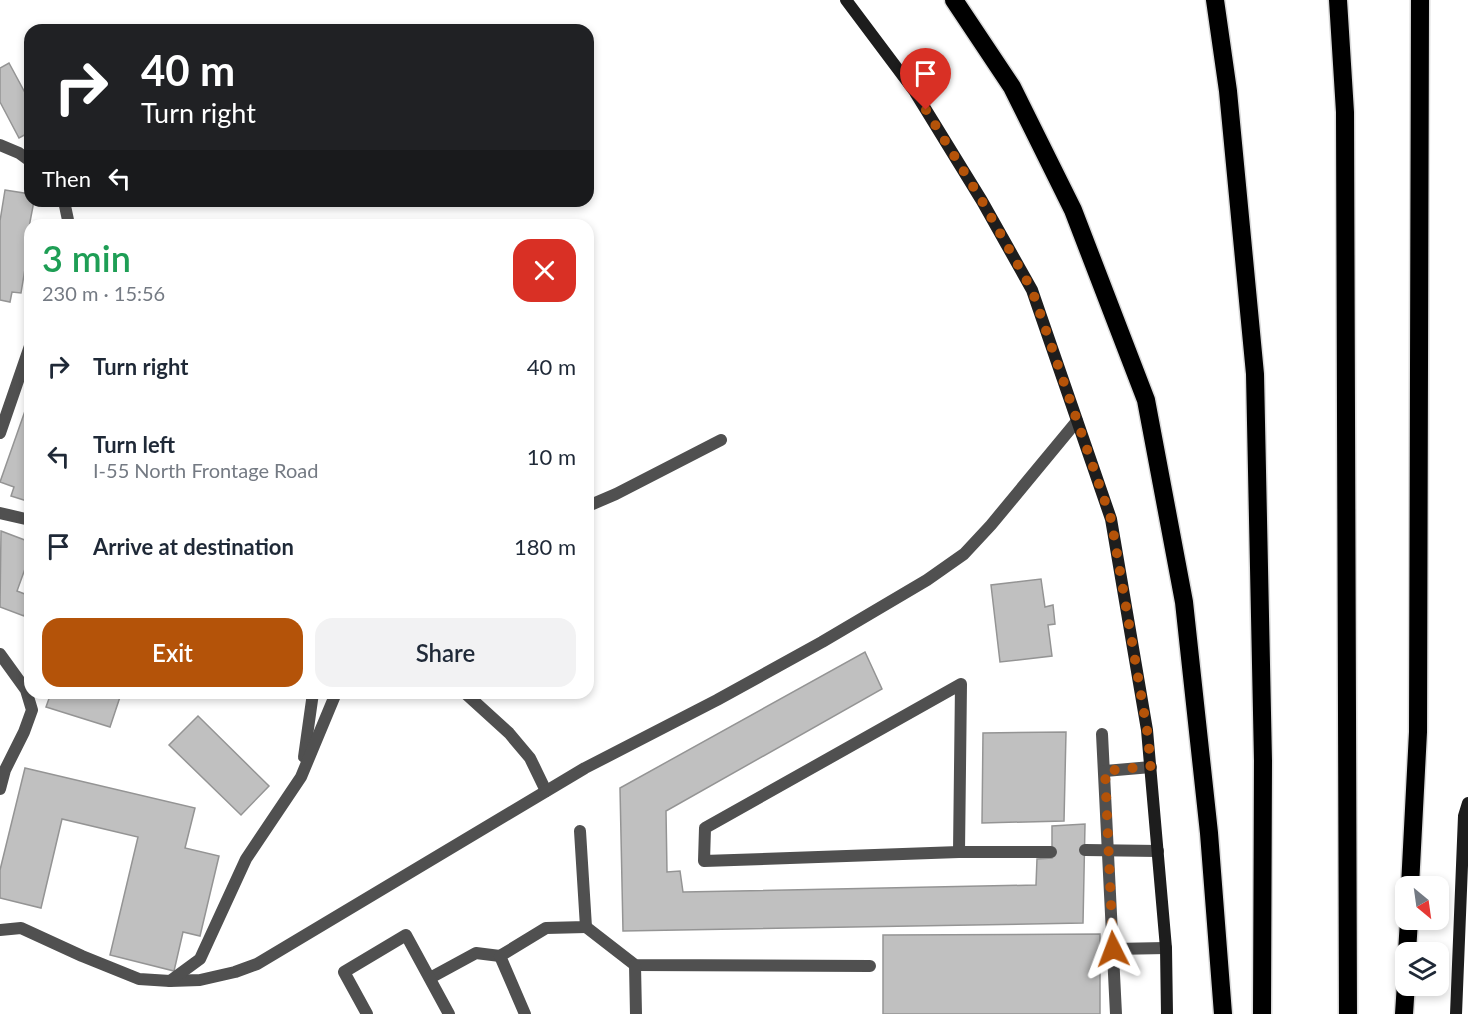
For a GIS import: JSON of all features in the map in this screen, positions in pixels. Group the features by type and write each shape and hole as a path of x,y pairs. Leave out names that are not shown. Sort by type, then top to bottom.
{"highway":[{"path":"954,0 1012,87 1073,210 1146,400 1184,602 1209,833 1223,1014"},
{"path":"1215,0 1228,91 1255,374 1263,760 1262,1014"},
{"path":"1338,0 1345,112 1348,1014"},
{"path":"1410,876 1418,720 1420,0"},
{"path":"1404,1014 1405,996"}],"street":[{"path":"846,0 915,92 982,201 1032,290 1111,519 1147,730 1166,948 1167,1014"},
{"path":"1456,1014 1464,816 1468,803"}],"lane":[{"path":"0,145 24,156"},
{"path":"0,433 24,363"},
{"path":"0,930 21,928 139,979 200,980 257,964 585,768 717,700 927,580 964,554 1077,421"},
{"path":"594,503 721,440"},
{"path":"0,513 24,519"},
{"path":"0,654 24,687"},
{"path":"959,852 961,684 705,828 704,861 959,852 1051,852"},
{"path":"0,789 5,770 32,710 29,699"},
{"path":"301,777 312,699"},
{"path":"170,981 200,959 246,858 301,777 334,699"},
{"path":"471,699 509,734 530,758 546,791"},
{"path":"1102,734 1116,1014"},
{"path":"1105,771 1151,766"},
{"path":"580,831 586,927"},
{"path":"1085,850 1158,851"},
{"path":"430,978 476,953 500,956 546,928 586,927 635,965 870,966"},
{"path":"368,1014 344,972 406,935 449,1014"},
{"path":"1113,949 1166,948"},
{"path":"500,956 525,1014"},
{"path":"635,965 636,1014"}],"building":[{"path":"9,63 24,91 24,135 19,138 0,102 0,68"},
{"path":"5,190 24,193 24,207 33,207 31,219 24,219 24,275 21,293 12,292 10,302 0,300 0,221"},
{"path":"24,414 24,500 11,496 14,487 0,482"},
{"path":"1,531 24,540 24,572 17,591 24,594 24,616 0,607"},
{"path":"1041,579 1045,607 1053,605 1055,624 1048,625 1052,656 1000,662 991,585"},
{"path":"865,652 882,689 666,811 667,872 680,871 683,892 1036,885 1037,859 1052,858 1052,826 1085,824 1083,923 623,931 620,788"},
{"path":"49,699 119,699 110,727 46,707"},
{"path":"198,716 269,786 241,815 169,745"},
{"path":"1066,732 1064,821 982,823 983,733"},
{"path":"25,768 195,808 185,848 219,856 200,936 183,932 174,971 110,955 138,837 62,819 41,908 0,898 0,870"},
{"path":"1100,934 1100,1014 883,1014 883,935"}],"route":[{"path":"926,110 982,201 1032,290 1111,519 1147,730 1151,766 1105,771 1113,949"}]}
